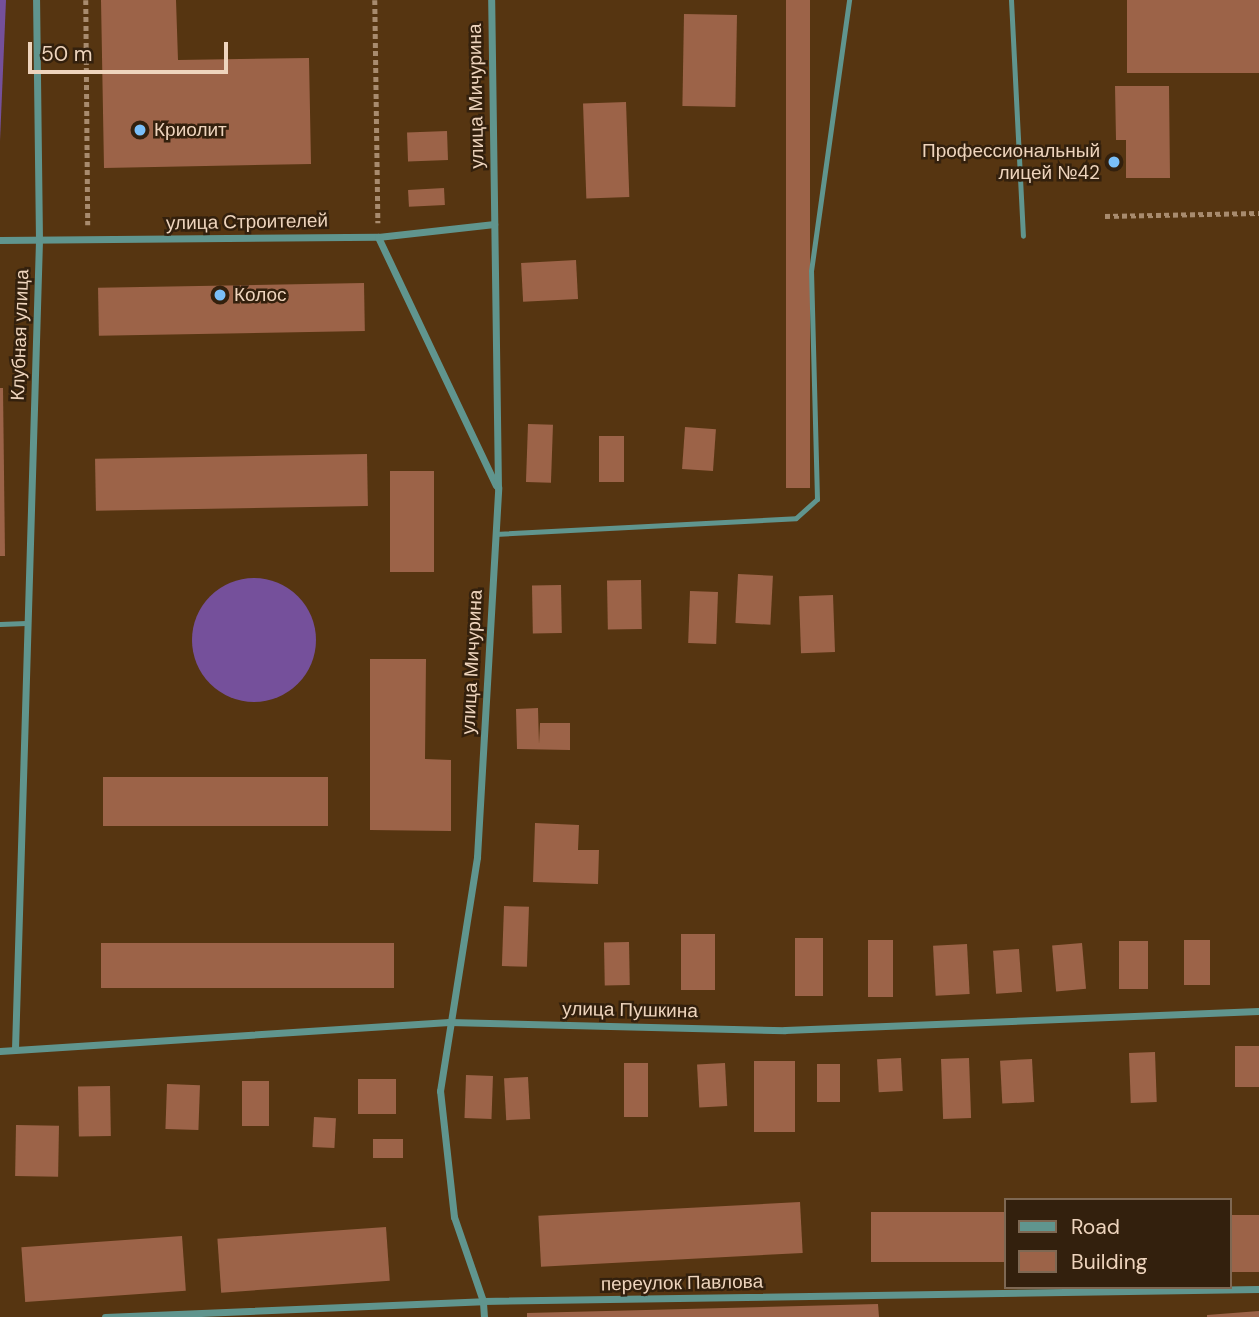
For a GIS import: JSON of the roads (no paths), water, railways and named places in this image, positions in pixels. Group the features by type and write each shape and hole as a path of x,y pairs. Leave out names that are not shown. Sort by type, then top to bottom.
{"street":[{"name":"Клубная улица","path":"15,1049 38,240 36,0"},
{"name":"улица Мичурина","path":"484,1317 483,1301 454,1217 440,1091 477,857 498,488 491,0"},
{"name":"улица Строителей","path":"0,240 378,237 494,224"},
{"path":"378,237 498,488"},
{"name":"улица Пушкина","path":"0,1051 449,1022 785,1030 1259,1011"},
{"name":"переулок Павлова","path":"105,1317 483,1301 1259,1289"}],"lane":[{"path":"495,534 796,518 817,499 811,271 849,0"},
{"path":"1012,0 1023,236"},
{"path":"0,624 26,623"}],"place":[{"name":"Криолит","path":"140,130"},
{"name":"Профессиональный лицей №42","path":"1114,162"},
{"name":"Колос","path":"220,295"}]}
